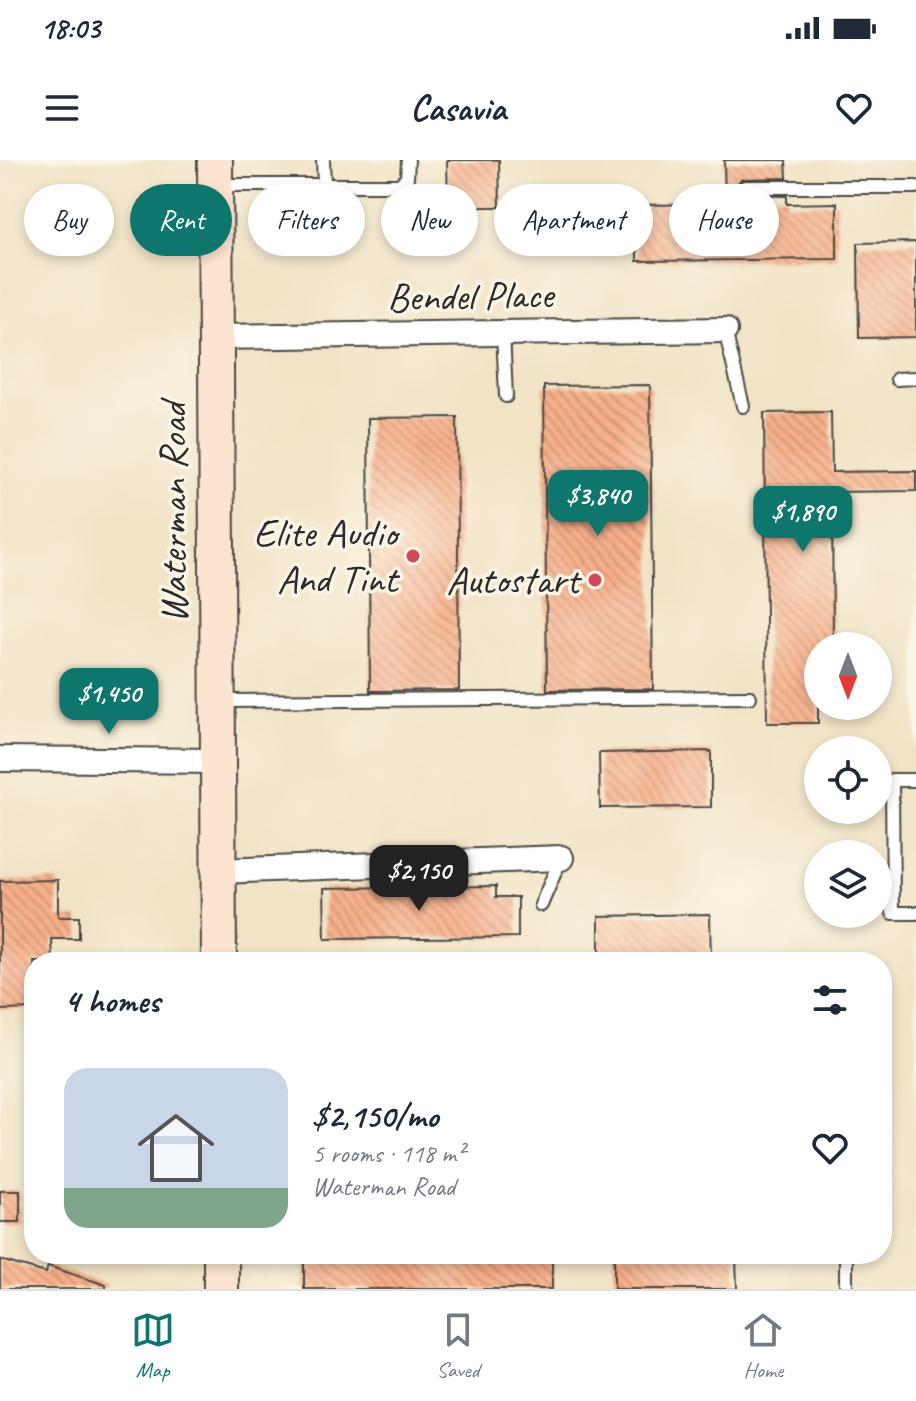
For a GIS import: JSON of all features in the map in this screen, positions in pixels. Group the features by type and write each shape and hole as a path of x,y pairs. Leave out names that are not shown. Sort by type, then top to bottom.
{"main road":[{"name":"Waterman Road","path":"215,172 219,952"},
{"path":"221,1264 221,1289"}],"street":[{"name":"Bendel Place","path":"216,337 725,330"},
{"path":"0,759 218,761"},
{"path":"219,871 308,876 561,858"}],"lane":[{"path":"323,160 324,184"},
{"path":"365,185 399,185 407,178 408,160"},
{"path":"215,172 316,184"},
{"path":"779,187 916,187"},
{"path":"725,330 743,406"},
{"path":"503,333 506,396"},
{"path":"897,379 916,378"},
{"path":"218,701 750,697"},
{"path":"916,780 892,780 893,913 916,913"},
{"path":"541,905 561,858"},
{"path":"846,1264 846,1289"}],"building":[{"path":"447,160 499,160 500,184 494,184 494,207 478,207 478,184 448,184"},
{"path":"724,160 786,160 787,178 741,179 737,184 725,184"},
{"path":"779,196 787,196 787,204 837,203 837,259 637,261 637,256 653,256 653,205 669,205 669,256 779,256"},
{"path":"916,242 916,337 859,338 858,243"},
{"path":"650,385 653,689 547,690 544,386"},
{"path":"831,412 832,472 916,471 916,491 832,492 833,632 804,632 804,720 818,720 818,723 767,723 764,413"},
{"name":"Elite Audio And Tint","path":"457,417 459,690 370,691 368,418"},
{"path":"711,751 711,807 600,808 599,753"},
{"path":"58,880 58,917 79,917 79,939 52,939 53,952 24,952 24,1009 0,1010 0,881"},
{"path":"496,886 496,897 518,897 518,937 325,939 324,888"},
{"path":"710,914 711,952 599,952 599,916"},
{"path":"0,1191 20,1191 20,1222 0,1222"},
{"path":"0,1260 46,1273 48,1266 106,1285 106,1289 0,1289"},
{"path":"304,1264 552,1264 552,1289 304,1289"},
{"path":"614,1264 736,1264 737,1289 614,1289"}],"place":[{"name":"Elite Audio And Tint","path":"413,556"},
{"name":"Autostart","path":"595,580"}]}
